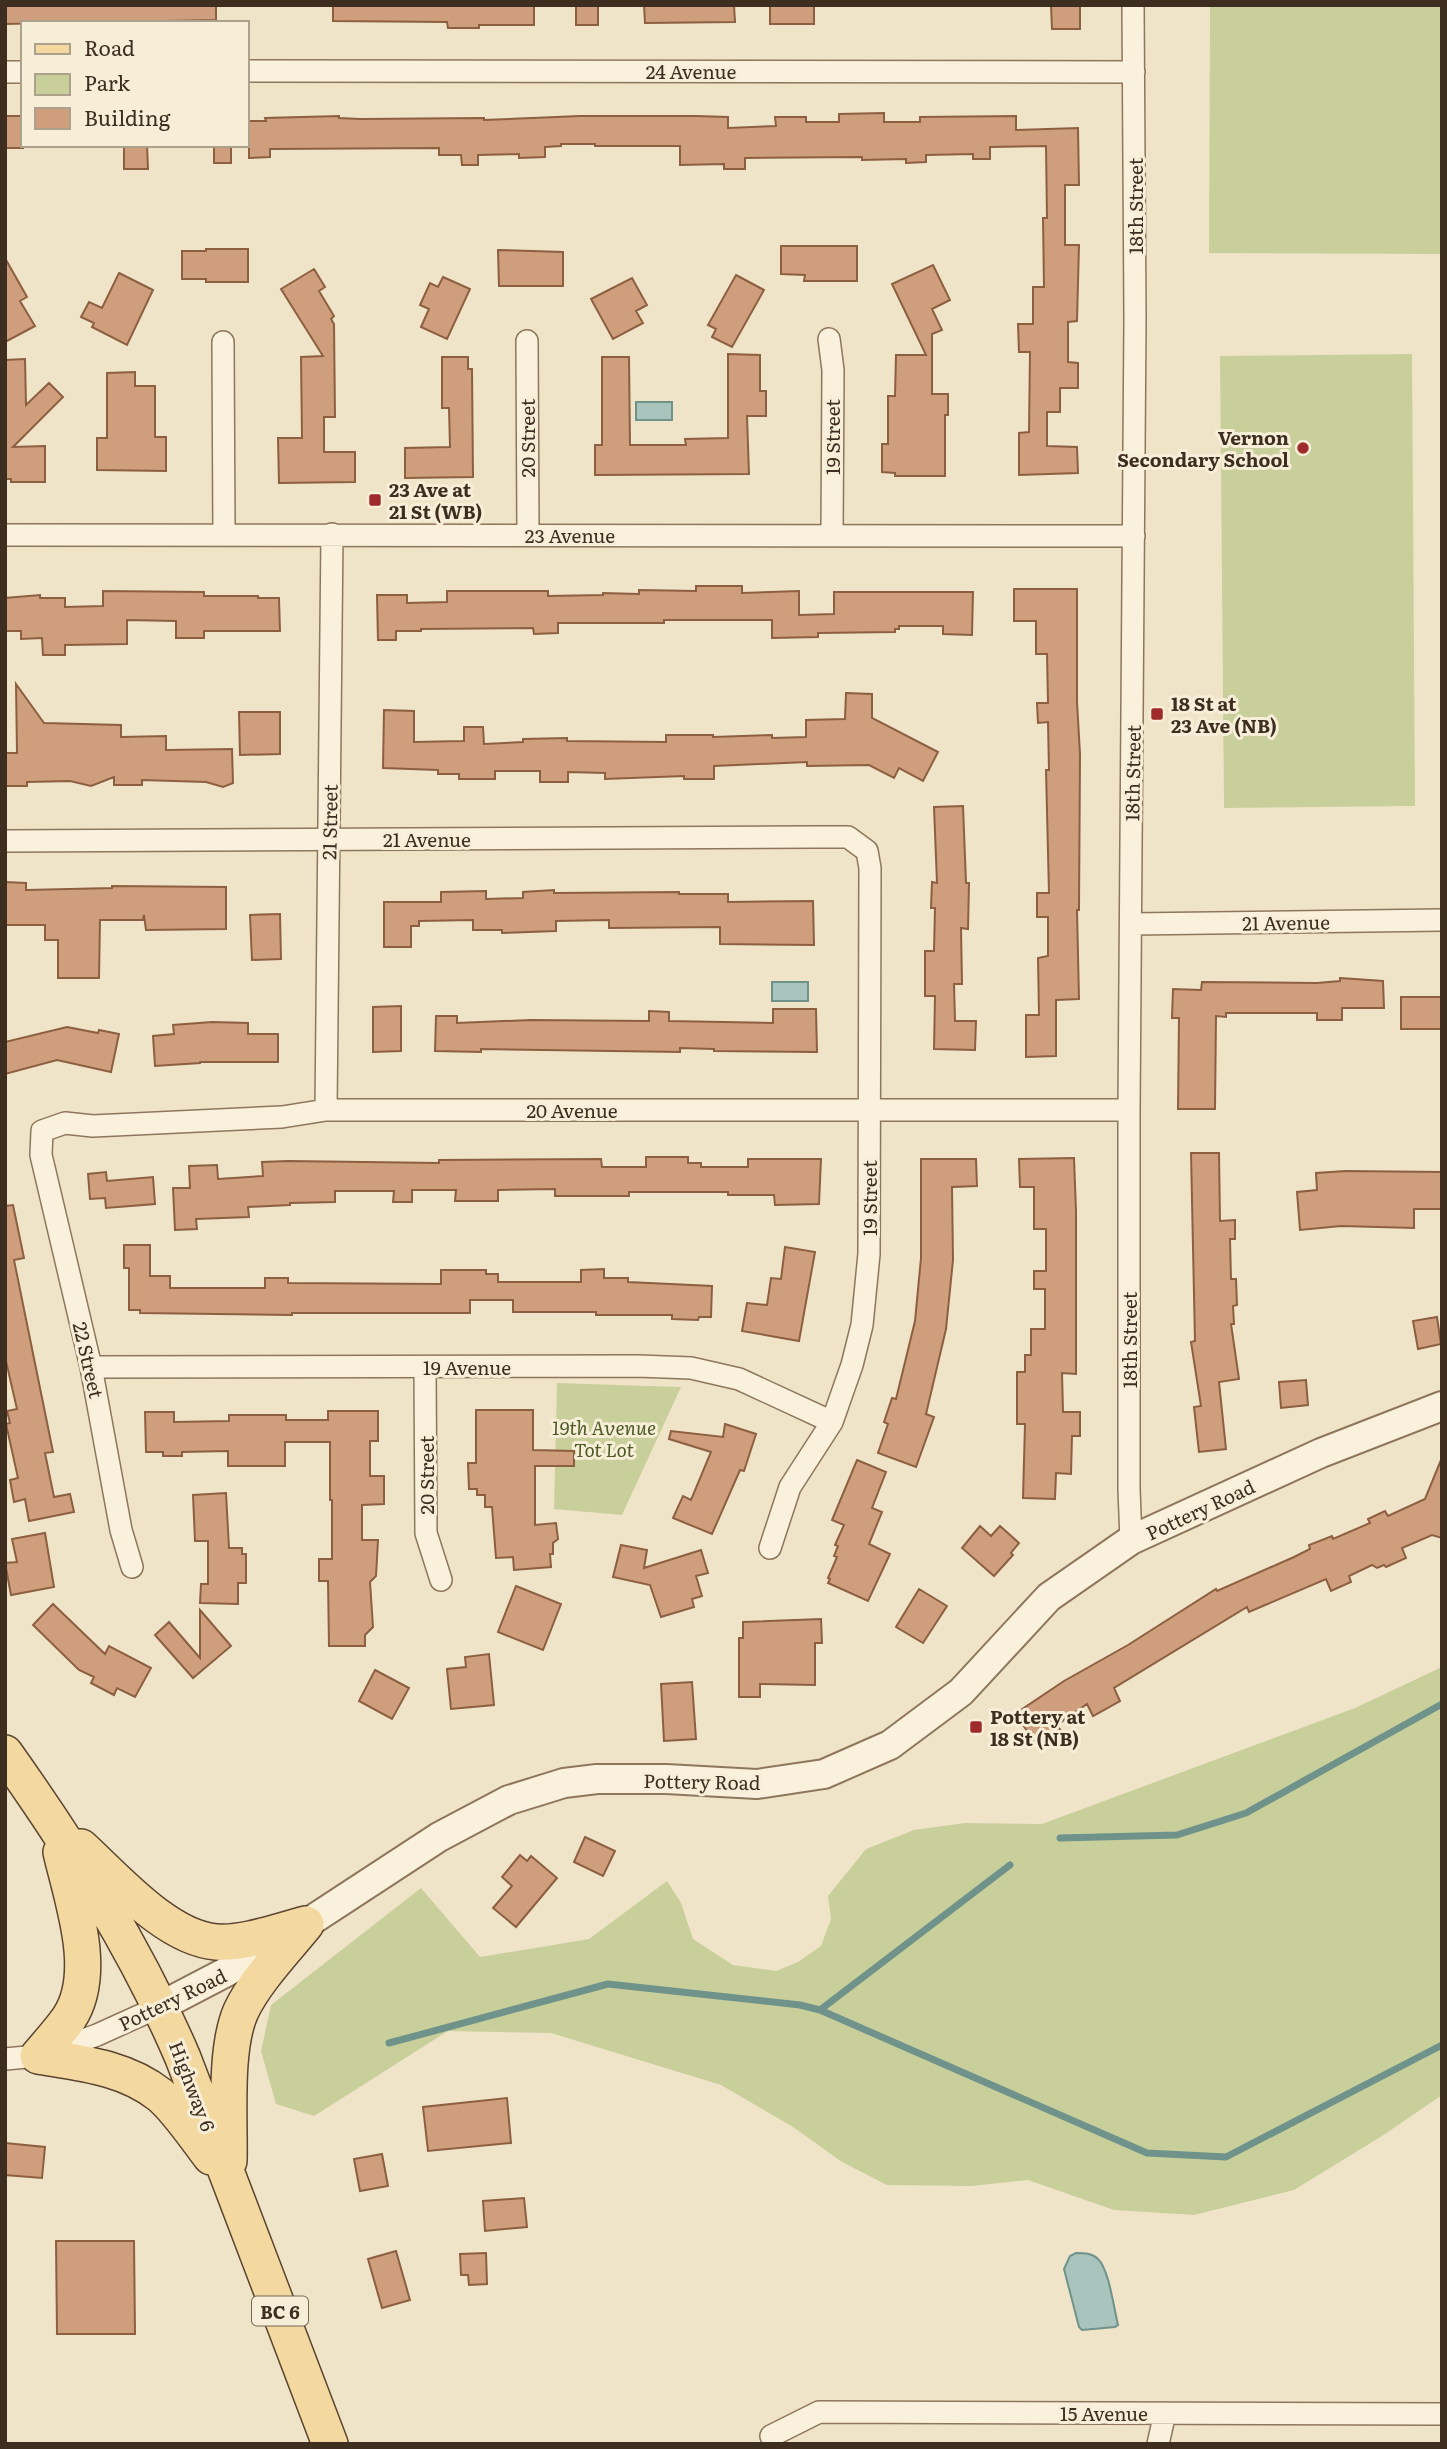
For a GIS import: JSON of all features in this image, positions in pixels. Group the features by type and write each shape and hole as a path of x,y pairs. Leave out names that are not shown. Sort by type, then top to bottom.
{"main road":[{"name":"Highway 6","path":"5,1753 55,1824 161,2006 330,2444"},
{"path":"55,1824 167,1924 191,1936 216,1942 242,1939 306,1924"},
{"path":"22,2057 70,2017 79,1997 83,1973 82,1946 55,1824"},
{"path":"229,2179 233,2037 242,2010 256,1987 306,1924"},
{"path":"22,2057 117,2071 161,2096 229,2179"}],"street":[{"name":"18th Street","path":"1132,1540 1129,1489 1129,1110 1134,536 1133,5"},
{"name":"24 Avenue","path":"248,71 1134,72"},
{"name":"19 Street","path":"829,339 833,370 832,535"},
{"name":"20 Street","path":"527,341 528,534"},
{"path":"223,342 224,534"},
{"name":"21 Street","path":"326,1110 332,534"},
{"name":"23 Avenue","path":"5,535 1134,536"},
{"name":"19 Street","path":"770,1548 790,1487 832,1422 852,1365 865,1299 869,1254 870,868 867,851 848,837"},
{"name":"21 Avenue","path":"5,841 848,837"},
{"name":"21 Avenue","path":"1130,924 1442,920"},
{"name":"20 Avenue","path":"41,1155 42,1131 65,1123 93,1126 282,1117 326,1110 1129,1110"},
{"name":"22 Street","path":"41,1155 91,1367 121,1530 132,1567"},
{"name":"19 Avenue","path":"91,1367 691,1368 739,1379 832,1422"},
{"name":"20 Street","path":"425,1367 426,1533 441,1580"},
{"name":"Pottery Road","path":"22,2057 97,2035 228,1971 306,1924 439,1837 509,1800 564,1783 597,1779 666,1779 757,1784 824,1774 890,1745 961,1692 1049,1597 1132,1540 1321,1453 1442,1406"},
{"name":"15 Avenue","path":"771,2436 819,2412 1442,2414"},
{"path":"1158,2444 1165,2413"}],"green space":[{"path":"1210,5 1442,5 1442,254 1209,253"},
{"path":"1412,354 1415,806 1224,808 1220,356"},
{"name":"19th Avenue Tot Lot","path":"557,1383 681,1387 622,1515 554,1509"},
{"path":"1442,1667 1442,2095 1294,2190 1194,2215 1114,2210 1028,2180 971,2186 887,2185 842,2162 793,2127 721,2085 551,2033 448,2031 314,2116 276,2104 261,2051 271,2005 421,1888 480,1957 589,1939 667,1881 681,1903 693,1939 733,1965 776,1971 798,1962 821,1946 831,1919 828,1896 866,1849 914,1830 965,1823 1042,1824 1355,1708"}],"water":[{"path":"636,402 672,402 672,420 636,420"},
{"path":"772,982 808,982 808,1001 772,1001"},
{"path":"1076,2253 1093,2256 1102,2264 1113,2300 1118,2325 1115,2327 1082,2330 1079,2327 1064,2269 1070,2256"}],"building":[{"path":"5,5 216,5 216,20 21,21 21,24 5,24"},
{"path":"333,5 534,5 534,25 448,28 447,22 333,21"},
{"path":"576,5 598,5 598,25 576,25"},
{"path":"644,5 734,5 735,22 645,23"},
{"path":"770,5 814,5 814,24 770,24"},
{"path":"1051,5 1080,5 1080,29 1052,29"},
{"path":"884,113 884,122 920,122 920,117 1016,116 1016,130 1078,128 1079,185 1065,185 1065,245 1079,245 1077,321 1068,322 1068,362 1078,363 1078,388 1060,388 1060,412 1047,412 1047,446 1077,447 1078,473 1019,475 1019,433 1029,432 1030,352 1019,352 1018,324 1033,324 1033,287 1044,287 1046,146 990,147 990,159 973,159 973,154 926,155 926,162 906,163 906,159 862,160 862,157 745,158 745,169 724,169 724,164 680,165 680,146 595,144 545,147 545,157 519,158 519,154 478,155 478,165 462,165 461,155 439,155 439,148 270,149 270,157 249,158 249,121 266,121 265,118 339,116 360,119 484,120 580,116 696,116 728,117 728,128 776,126 775,117 806,117 806,122 839,122 839,114"},
{"path":"5,116 21,116 23,148 5,148"},
{"path":"124,147 147,147 148,169 124,169"},
{"path":"214,147 231,147 231,163 214,163"},
{"path":"781,246 857,246 857,281 804,281 805,275 781,274"},
{"path":"248,249 248,282 182,279 182,251"},
{"path":"498,250 563,252 563,286 499,286"},
{"path":"5,258 27,297 20,301 35,326 5,342"},
{"path":"933,265 950,300 932,309 942,330 932,334 932,394 948,394 948,415 945,415 945,476 895,476 895,473 882,472 882,444 888,444 888,396 895,396 896,355 926,355 892,284"},
{"path":"314,269 325,287 319,291 334,316 331,319 334,324 335,417 324,417 324,452 355,452 355,482 279,483 278,438 302,438 301,357 323,356 281,289"},
{"path":"119,273 153,290 127,345 92,327 94,323 81,317 89,302 102,308"},
{"path":"736,275 764,290 732,347 712,337 716,329 708,325"},
{"path":"443,277 470,289 447,339 421,327 429,309 420,305 430,283 438,287"},
{"path":"632,278 647,305 636,311 643,323 613,339 591,299"},
{"path":"728,354 760,355 760,391 766,391 766,416 747,416 749,474 595,475 595,445 602,445 602,357 629,357 630,445 686,445 685,439 728,438"},
{"path":"442,357 468,357 468,369 472,369 473,477 405,478 405,448 450,447 449,408 442,408"},
{"path":"25,359 26,405 49,383 63,397 13,447 45,446 45,482 11,482 11,479 5,479 5,360"},
{"path":"135,372 135,386 155,386 155,437 166,437 166,471 97,470 97,438 107,438 107,373"},
{"path":"696,586 742,586 742,593 799,591 799,615 834,614 834,592 973,592 972,635 943,634 943,626 899,626 895,632 818,633 818,637 772,638 772,620 664,620 664,623 558,623 558,633 534,634 533,628 421,629 396,631 396,640 378,640 377,595 407,595 407,603 447,602 447,591 548,591 548,596 603,595 639,594 639,590 696,591"},
{"path":"1014,589 1077,589 1080,754 1077,910 1079,999 1056,1000 1056,1056 1026,1057 1026,1015 1039,1015 1038,958 1048,956 1048,917 1037,917 1037,893 1049,893 1046,770 1049,770 1048,722 1038,723 1037,703 1048,703 1047,654 1036,654 1036,621 1014,621"},
{"path":"103,591 204,592 204,596 279,598 280,631 204,631 204,638 176,638 176,621 127,620 127,644 65,645 65,655 43,655 42,638 21,639 21,631 5,631 5,598 40,595 40,598 65,598 65,607 103,606"},
{"path":"16,684 44,723 121,725 121,737 166,736 166,750 232,749 233,783 223,787 206,782 142,780 142,785 114,785 114,777 91,786 70,781 27,782 27,786 5,786 5,753 17,753"},
{"path":"846,693 872,694 872,718 938,752 923,781 899,768 894,778 869,765 807,766 807,762 714,766 714,779 684,779 684,776 605,779 605,773 568,772 568,782 540,782 540,771 495,771 495,779 459,779 459,774 438,774 438,770 383,768 384,710 414,711 414,742 464,741 464,727 483,727 484,744 523,742 523,739 567,738 567,741 666,742 666,735 806,737 806,720 845,719"},
{"path":"239,712 280,712 280,754 240,755"},
{"path":"963,806 966,883 969,883 968,929 961,928 962,984 954,984 955,1021 976,1021 975,1050 934,1049 935,996 925,996 925,951 934,951 935,908 931,908 932,882 937,883 934,807"},
{"path":"5,882 26,883 26,890 112,886 226,887 226,929 146,930 144,915 143,920 100,920 99,978 58,978 58,940 45,940 45,925 5,925"},
{"path":"554,890 554,893 728,894 728,902 813,901 814,945 720,944 720,927 609,928 609,920 556,921 556,931 502,933 502,930 473,930 473,920 419,921 419,926 411,926 411,947 384,947 384,902 441,902 441,892 486,891 486,899 523,898 523,892"},
{"path":"280,914 281,959 252,960 250,915"},
{"path":"1340,978 1383,981 1384,1008 1342,1008 1342,1020 1317,1020 1317,1013 1226,1013 1226,1017 1216,1016 1215,1109 1178,1109 1179,1018 1172,1018 1173,989 1201,990 1202,982 1317,983 1340,981"},
{"path":"1401,997 1442,997 1442,1029 1401,1029"},
{"path":"401,1006 401,1051 373,1052 373,1007"},
{"path":"773,1009 816,1009 817,1052 680,1048 680,1052 481,1049 481,1052 435,1051 436,1016 457,1016 457,1023 531,1020 649,1021 649,1011 669,1012 669,1021 773,1023"},
{"path":"248,1023 248,1034 278,1034 278,1062 200,1062 155,1066 153,1036 174,1034 173,1025"},
{"path":"67,1027 119,1034 111,1072 57,1060 5,1074 5,1042"},
{"path":"1191,1153 1219,1153 1220,1221 1235,1220 1235,1239 1230,1239 1231,1279 1236,1279 1237,1305 1233,1306 1234,1324 1231,1324 1239,1379 1219,1382 1226,1449 1199,1452 1194,1407 1201,1406 1191,1342 1195,1341"},
{"path":"646,1157 688,1157 688,1163 701,1163 701,1167 748,1167 748,1159 821,1159 819,1204 775,1205 774,1195 728,1195 728,1192 629,1192 629,1196 555,1196 555,1189 498,1190 498,1201 455,1201 456,1190 412,1190 412,1202 393,1202 394,1191 335,1191 335,1202 248,1207 249,1217 196,1219 197,1229 175,1230 173,1188 190,1188 189,1166 217,1165 218,1179 263,1176 262,1162 439,1163 439,1160 601,1159 602,1167 646,1167"},
{"path":"1074,1158 1076,1374 1062,1373 1063,1412 1080,1412 1080,1436 1072,1436 1071,1474 1056,1473 1055,1499 1023,1498 1025,1424 1017,1424 1017,1372 1025,1372 1025,1355 1031,1355 1031,1329 1045,1329 1045,1289 1034,1289 1034,1271 1046,1271 1046,1229 1034,1229 1034,1187 1020,1187 1019,1159"},
{"path":"921,1159 976,1159 977,1186 952,1187 953,1260 946,1329 926,1414 934,1417 916,1467 878,1453 888,1424 884,1422 892,1398 896,1399 915,1321 921,1258"},
{"path":"106,1172 107,1181 153,1177 155,1204 106,1208 105,1198 90,1199 88,1174"},
{"path":"1442,1172 1442,1209 1414,1209 1414,1228 1341,1226 1300,1230 1297,1192 1317,1190 1316,1173"},
{"path":"13,1205 24,1258 14,1260 53,1452 45,1453 54,1497 70,1494 74,1512 29,1521 25,1499 14,1502 10,1480 18,1478 6,1424 10,1423 7,1411 17,1409 5,1357 5,1206"},
{"path":"124,1245 150,1245 150,1276 170,1276 170,1288 265,1288 265,1278 288,1278 288,1283 441,1284 441,1270 486,1270 486,1274 498,1274 498,1282 581,1282 581,1270 604,1269 604,1278 628,1278 628,1282 712,1286 711,1317 699,1317 698,1320 672,1319 672,1315 513,1312 513,1300 470,1300 470,1313 140,1313 140,1310 129,1310 129,1268 124,1268"},
{"path":"785,1247 815,1252 799,1341 742,1331 747,1303 767,1305 771,1278 781,1279"},
{"path":"1437,1317 1441,1344 1418,1349 1413,1321"},
{"path":"1306,1380 1308,1405 1281,1408 1279,1382"},
{"path":"476,1410 533,1410 533,1450 574,1451 574,1466 535,1466 535,1525 556,1523 558,1539 553,1543 553,1554 550,1554 551,1567 514,1570 513,1557 496,1558 492,1507 485,1507 485,1495 477,1495 477,1489 469,1489 468,1463 476,1463"},
{"path":"328,1411 378,1411 378,1441 370,1441 370,1476 384,1476 384,1504 362,1505 362,1540 378,1540 376,1576 370,1582 373,1627 365,1635 365,1646 329,1646 328,1581 319,1581 319,1559 332,1559 330,1442 285,1442 285,1466 228,1466 228,1451 182,1452 182,1456 146,1452 145,1412 174,1412 174,1422 229,1421 229,1415 286,1415 286,1420 328,1420"},
{"path":"725,1424 756,1434 744,1471 740,1470 712,1534 673,1518 683,1496 691,1500 711,1452 669,1439 671,1431 723,1437"},
{"path":"857,1460 886,1472 872,1508 882,1512 869,1544 890,1554 868,1601 828,1583 837,1557 834,1556 838,1546 835,1545 844,1525 832,1520"},
{"path":"1441,1460 1442,1538 1432,1535 1402,1548 1406,1558 1386,1567 1384,1565 1377,1568 1372,1565 1349,1576 1351,1582 1331,1591 1326,1579 1249,1612 1247,1607 1114,1688 1120,1701 1093,1716 1087,1704 1057,1725 1063,1734 1040,1749 1015,1714 1064,1681 1128,1645 1216,1589 1217,1591 1294,1557 1310,1549 1309,1545 1332,1536 1333,1539 1370,1523 1368,1519 1385,1511 1388,1516 1425,1499"},
{"path":"226,1493 229,1548 242,1548 242,1554 246,1554 246,1583 238,1583 238,1604 200,1603 201,1584 208,1584 208,1541 195,1541 193,1495"},
{"path":"980,1526 991,1536 1000,1526 1019,1543 1011,1553 1013,1555 994,1576 962,1548"},
{"path":"45,1533 54,1587 11,1595 5,1563 17,1562 12,1539"},
{"path":"621,1545 647,1550 644,1568 701,1550 708,1573 696,1576 702,1596 692,1599 694,1607 661,1617 650,1585 613,1577"},
{"path":"516,1586 561,1604 543,1650 498,1632"},
{"path":"919,1589 947,1606 923,1643 896,1627"},
{"path":"53,1604 105,1654 109,1646 151,1668 135,1697 117,1688 114,1695 91,1683 94,1677 79,1670 33,1625"},
{"path":"200,1610 231,1646 193,1678 155,1635 169,1622 200,1658"},
{"path":"821,1619 822,1643 815,1643 815,1685 760,1684 760,1697 739,1697 739,1638 743,1638 743,1622"},
{"path":"489,1654 494,1705 451,1709 447,1669 466,1667 465,1657"},
{"path":"375,1670 409,1688 392,1719 359,1701"},
{"path":"692,1682 696,1739 664,1741 661,1684"},
{"path":"585,1837 615,1851 603,1876 574,1862"},
{"path":"520,1855 527,1861 531,1856 557,1878 516,1927 493,1908 512,1886 502,1877"},
{"path":"507,2098 511,2143 428,2151 423,2107"},
{"path":"5,2143 45,2147 42,2178 5,2175"},
{"path":"382,2154 388,2186 360,2191 354,2159"},
{"path":"524,2198 527,2227 485,2231 483,2201"},
{"path":"56,2241 134,2241 135,2334 57,2334"},
{"path":"396,2251 410,2300 382,2308 368,2259"},
{"path":"486,2253 487,2284 469,2285 468,2275 461,2275 460,2254"}],"waterway":[{"path":"1060,1838 1177,1835 1246,1813 1442,1704"},
{"path":"820,2010 1010,1865"},
{"path":"389,2043 608,1984 800,2005 820,2010 1147,2153 1226,2157 1442,2045"}],"place":[{"name":"Vernon Secondary School","path":"1303,448"},
{"name":"23 Ave at 21 St (WB)","path":"375,500"},
{"name":"18 St at 23 Ave (NB)","path":"1157,714"},
{"name":"Pottery at 18 St (NB)","path":"976,1727"}]}
